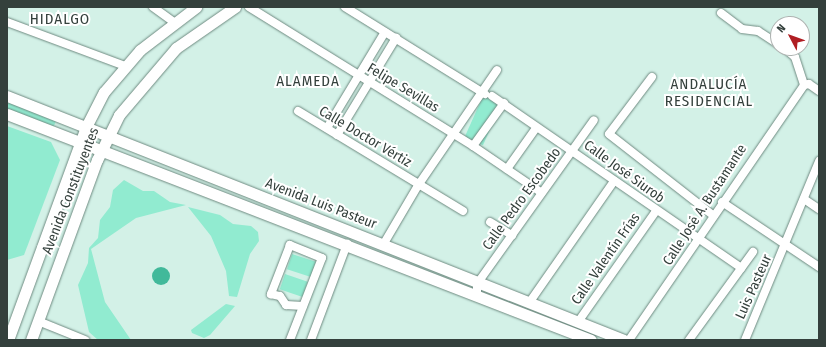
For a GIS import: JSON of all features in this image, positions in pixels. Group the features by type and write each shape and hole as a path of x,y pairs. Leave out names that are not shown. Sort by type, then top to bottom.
{"main road":[{"name":"Avenida Constituyentes","path":"8,340 86,127 104,92 125,66 174,22 196,7"},
{"name":"Avenida Constituyentes","path":"31,340 107,136 133,95 160,64 186,39 235,7"},
{"name":"Avenida Luis Pasteur","path":"7,96 383,245 477,296 591,340"},
{"name":"Avenida Luis Pasteur","path":"7,114 347,244 435,273 477,284 624,340"}],"street":[{"path":"153,7 174,22"},
{"name":"Felipe Sevillas","path":"249,7 369,83 473,146 542,193"},
{"name":"Calle José Siurob","path":"345,7 504,103 536,128 572,151 656,211 741,268"},
{"path":"720,13 742,29 758,31 770,39"},
{"path":"7,22 125,66"},
{"path":"326,128 385,32"},
{"path":"337,135 396,38"},
{"path":"794,56 804,85 809,84 819,91"},
{"path":"383,245 419,184 452,133 487,94 497,70"},
{"path":"652,77 609,134 714,216"},
{"name":"Calle José A. Bustamante","path":"629,340 699,240 722,202 804,85"},
{"path":"473,146 504,103"},
{"name":"Calle Doctor Vértiz","path":"298,111 463,211"},
{"name":"Calle Pedro Escobedo","path":"477,284 594,120"},
{"path":"508,169 536,128"},
{"name":"Luis Pasteur","path":"745,340 787,245 819,161"},
{"path":"529,303 614,181"},
{"path":"804,199 819,208"},
{"path":"722,202 819,267"},
{"name":"Calle Valentín Frías","path":"578,322 656,211"},
{"path":"490,222 512,235"},
{"path":"311,340 347,244"},
{"path":"290,340 300,305 322,258 290,245 272,294 300,305"},
{"path":"689,340 753,252"},
{"path":"477,284 477,296"},
{"path":"38,321 85,340"}],"shaded area":[{"path":"483,96 501,104 483,145 465,137"},
{"path":"7,99 56,121 53,128 7,109"},
{"path":"7,126 51,142 60,160 24,255 7,260"},
{"path":"124,180 143,191 154,191 170,202 186,205 136,218 91,249 105,302 131,340 98,340 89,332 78,285 88,263 89,248 98,238 100,220 110,207 113,190"},
{"path":"188,207 220,215 233,224 251,226 258,232 259,241 250,254 237,297 229,296 226,271 211,236"},
{"path":"292,254 316,262 311,277 287,269"},
{"path":"161,267 167,270 170,276 167,282 161,285 155,282 152,276 155,270"},
{"path":"285,274 308,282 302,297 280,289"},
{"path":"226,304 235,306 210,335 204,338 192,333 191,330"}],"district":[{"name":"HIDALGO","path":"60,20"},
{"name":"ALAMEDA","path":"308,82"},
{"name":"ANDALUCÍA RESIDENCIAL","path":"709,92"}]}
